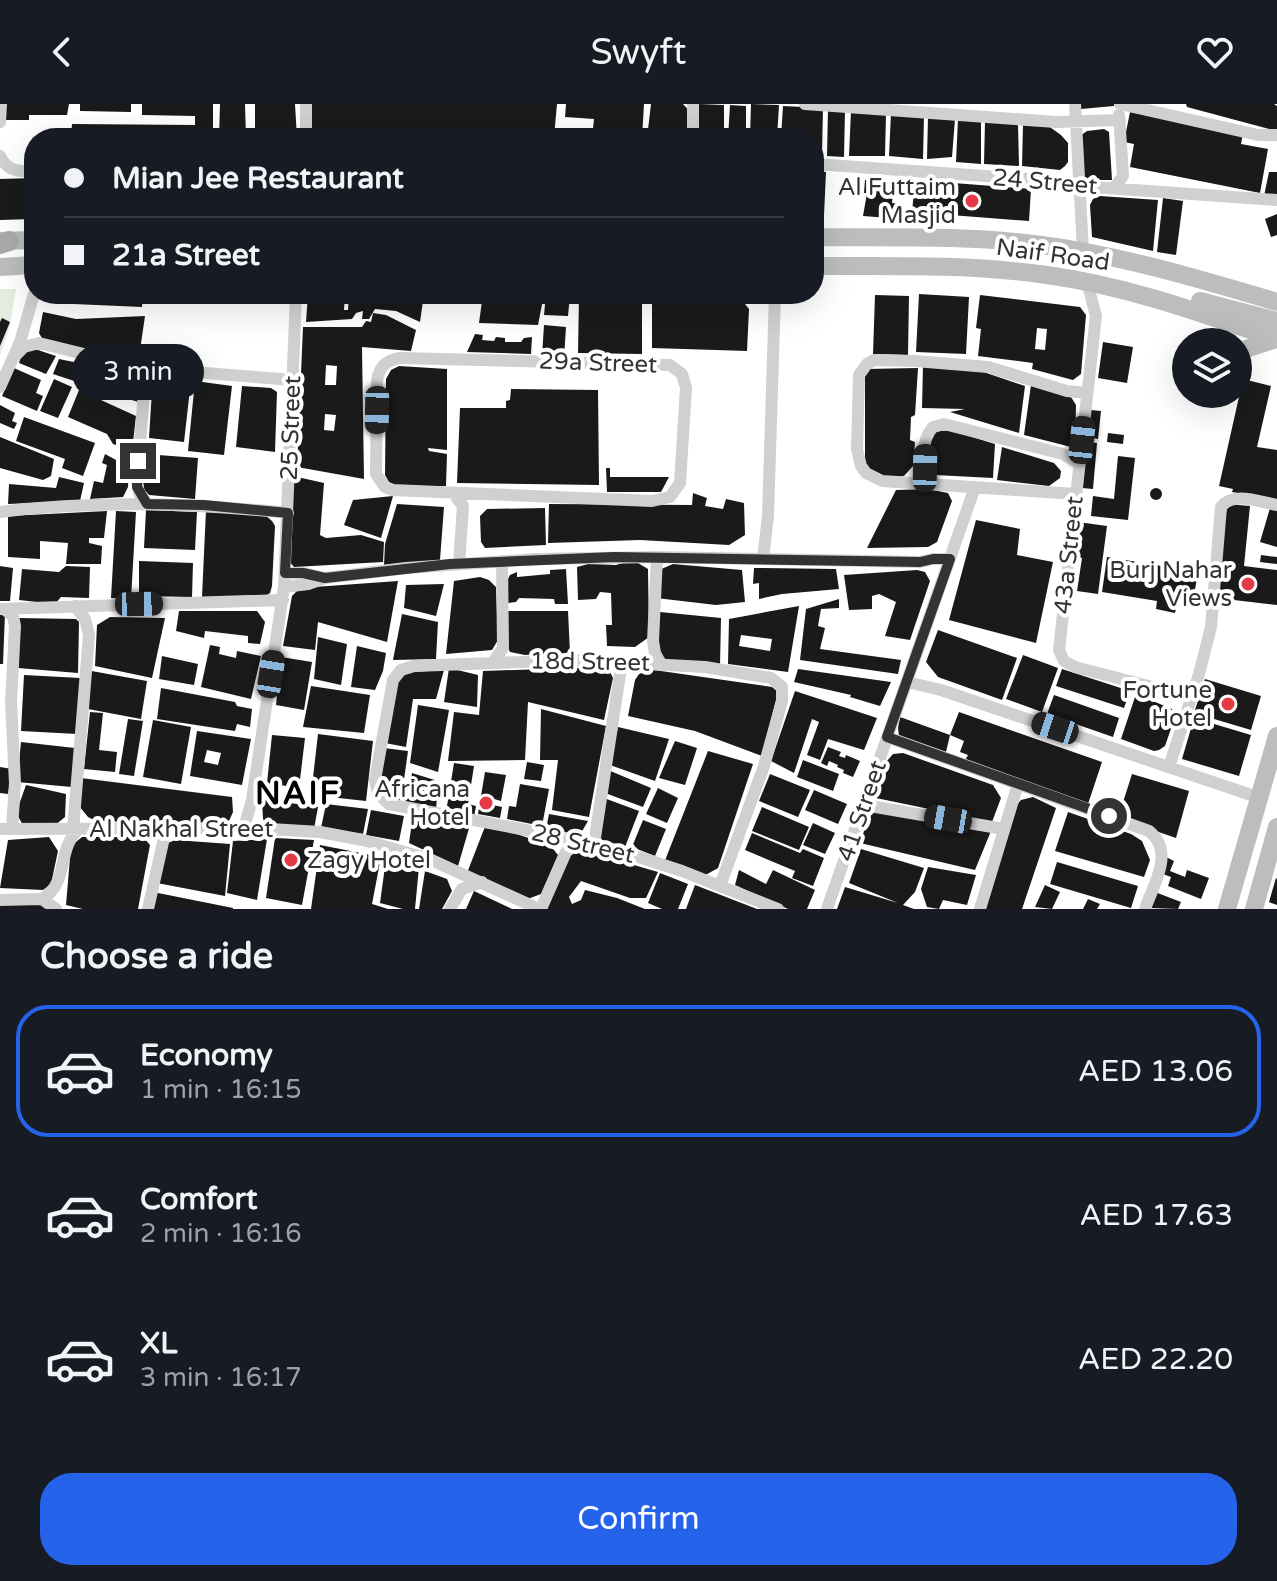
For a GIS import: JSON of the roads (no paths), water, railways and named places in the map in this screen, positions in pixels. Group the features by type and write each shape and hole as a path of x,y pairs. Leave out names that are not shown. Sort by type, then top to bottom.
{"main road":[{"name":"Naif Road","path":"824,237 970,239 1035,244 1083,251 1277,302"},
{"path":"3,242 24,241"},
{"path":"961,267 970,261 1027,263 1033,258 1035,244"},
{"path":"0,267 24,266"},
{"name":"Naif Road","path":"824,266 961,267 1087,282 1146,295 1277,339"},
{"path":"1146,295 1199,301 1277,321"},
{"path":"1252,347 1277,339"},
{"path":"1227,909 1277,736"},
{"path":"1254,909 1277,827"},
{"path":"1236,878 1239,890 1236,909"}],"street":[{"path":"0,122 1,104"},
{"path":"306,104 306,128"},
{"path":"693,104 693,128"},
{"path":"805,104 991,111 1076,123 1120,120"},
{"path":"1075,104 1083,251"},
{"path":"1114,188 1123,176 1119,104 1179,110 1258,135 1277,135"},
{"path":"0,156 7,167 24,170"},
{"name":"24 Street","path":"824,165 1277,200"},
{"name":"43a Street","path":"1087,282 1096,316 1059,644 1061,656 1075,667 1191,697"},
{"name":"43a Street","path":"1096,316 1113,287"},
{"path":"0,387 31,304"},
{"name":"25 Street","path":"248,828 284,593 296,304"},
{"path":"768,559 764,535 768,516 775,304"},
{"path":"13,358 24,347 39,343 167,370 293,380"},
{"name":"29a Street","path":"400,358 670,365 682,374 686,388 682,473 676,491 670,497 652,501 474,494 392,490 380,481 376,467 377,381 381,367 387,362 400,358"},
{"path":"1076,494 882,481 866,473 857,449 859,375 867,364 881,359 988,367 1067,391 1087,393"},
{"path":"147,504 139,493 137,481 143,398 150,380 167,370"},
{"path":"935,483 925,468 926,436 933,427 944,424 1063,454 1079,464"},
{"path":"913,482 925,468"},
{"name":"41 Street","path":"827,909 975,487"},
{"path":"453,493 463,506 462,543 459,549 463,564"},
{"path":"463,506 474,494"},
{"path":"1169,767 1211,627 1223,503 1231,499 1277,505"},
{"path":"0,512 83,505 147,504 204,505 288,513"},
{"path":"2,609 284,593 325,578 502,561 657,557 920,562 950,559"},
{"path":"657,557 654,647 661,664"},
{"path":"494,661 503,648 502,561"},
{"path":"920,562 945,575"},
{"path":"285,573 325,578"},
{"path":"42,899 57,885 65,850 76,830 89,635 85,619 75,606"},
{"path":"2,609 13,616 15,626 11,703 15,783 6,829"},
{"name":"18d Street","path":"383,800 378,794 375,780 396,674 414,666 494,661 622,661 765,676 782,687 782,701 764,766 720,886"},
{"path":"540,909 570,847 587,843 622,661"},
{"path":"909,677 925,678 941,690 1260,798"},
{"path":"887,737 1140,827 1157,837 1163,856 1145,909"},
{"path":"980,909 1018,784"},
{"name":"28 Street","path":"383,800 406,808 552,835 651,860 778,909"},
{"path":"864,805 1004,829"},
{"name":"Al Nakhal Street","path":"6,829 248,828 320,832 363,840 429,859 540,909"},
{"path":"148,909 166,829"},
{"path":"51,830 61,838 65,850"},
{"path":"552,835 563,858"},
{"path":"450,909 462,889 483,882"},
{"path":"0,900 42,899 56,909"}],"place":[{"name":"Al Futtaim Masjid","path":"972,201"},
{"name":"Burj Nahar Views","path":"1248,584"},
{"name":"Fortune Hotel","path":"1228,704"},
{"name":"Africana Hotel","path":"486,803"},
{"name":"Zagy Hotel","path":"291,860"}],"district":[{"name":"NAIF","path":"298,794"}]}
